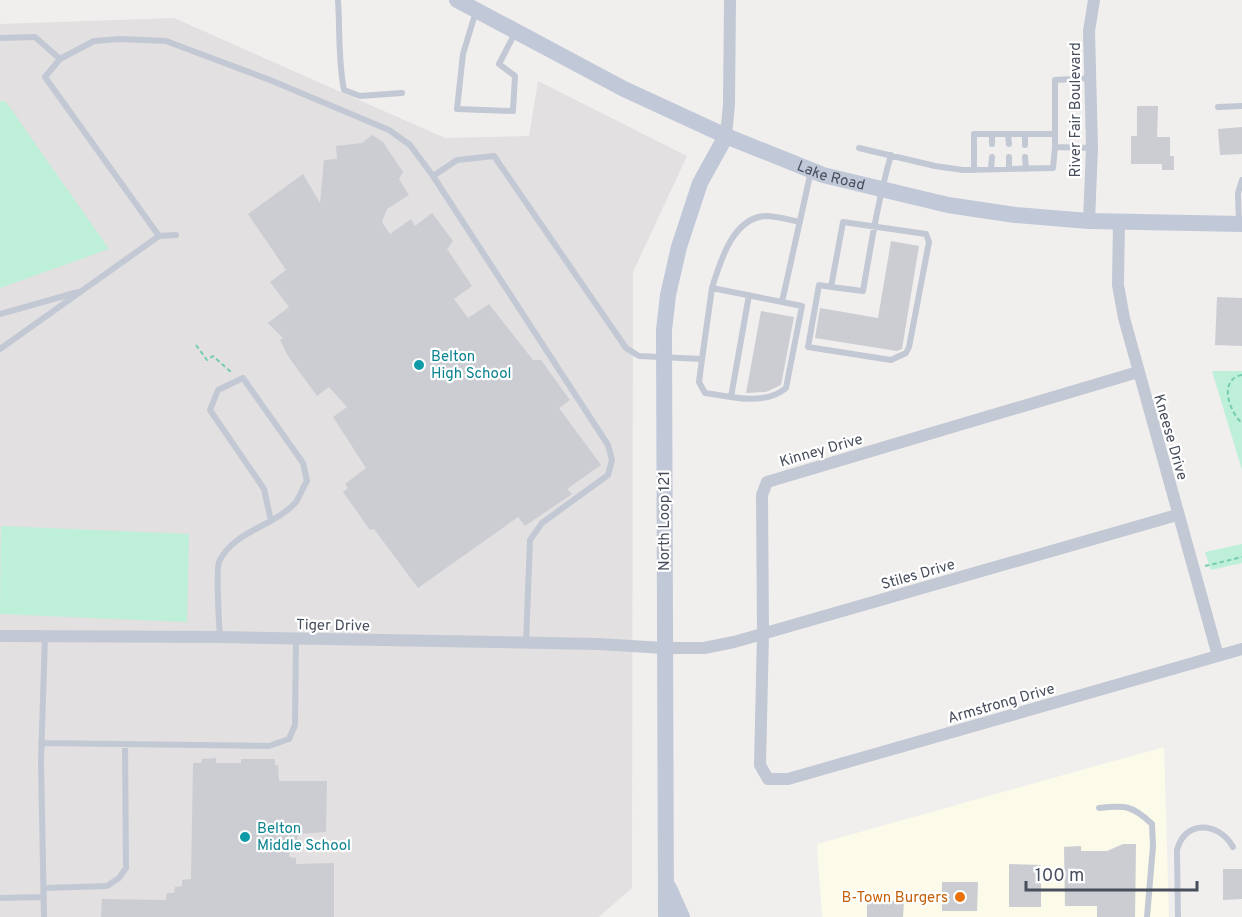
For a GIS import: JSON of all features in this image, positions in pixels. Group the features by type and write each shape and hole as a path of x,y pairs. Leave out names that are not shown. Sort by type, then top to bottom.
{"main road":[{"name":"Lake Road","path":"457,0 624,89 726,136 812,170 880,190 959,207 1015,215 1089,221 1240,224"},
{"name":"North Loop 121","path":"662,913 666,878 663,359 668,295 679,247 700,183 726,136"},
{"path":"666,878 672,898 682,917"}],"street":[{"path":"726,136 729,104 730,0"},
{"name":"River Fair Boulevard","path":"1089,221 1092,148 1089,31 1094,0"},
{"name":"Kneese Drive","path":"1119,221 1118,285 1124,318 1218,656"},
{"name":"Kinney Drive","path":"768,779 760,765 763,634 762,495 767,482 1138,372"},
{"name":"Stiles Drive","path":"664,648 704,648 734,642 1177,515"},
{"name":"Tiger Drive","path":"0,636 220,637 598,644 664,648"},
{"name":"Armstrong Drive","path":"768,779 795,778 1242,649"}],"lane":[{"path":"338,0 340,72 344,90 360,96 402,93"},
{"path":"476,10 463,54 458,109 513,111 515,76 499,64 516,31"},
{"path":"0,38 35,37 60,59"},
{"path":"159,236 45,77 60,59 94,41 120,39 166,41 270,80 389,130 410,145 433,176 608,445 612,460 608,475 542,523 530,540 526,643"},
{"path":"859,148 935,166 974,170 1053,168 1055,80 1090,78"},
{"path":"1218,107 1242,106"},
{"path":"974,170 974,134 1055,134"},
{"path":"992,134 992,144"},
{"path":"1008,134 1009,144"},
{"path":"1025,134 1025,145"},
{"path":"1055,147 1092,148"},
{"path":"831,287 843,222 874,227 926,234 928,237 909,347 906,353 891,360 808,347 819,285 831,287 863,291 874,227 880,190 891,155"},
{"path":"433,176 457,160 494,156 626,348 639,356 702,360"},
{"path":"1009,156 1009,169"},
{"path":"992,157 992,169"},
{"path":"1026,157 1026,169"},
{"path":"782,302 812,170"},
{"path":"1240,224 1238,193 1242,180"},
{"path":"712,288 802,306 786,388 762,398 748,400 705,393 699,382 712,288 719,264 732,239 744,225 766,216 800,222"},
{"path":"0,349 159,236 176,235"},
{"path":"0,314 82,291"},
{"path":"731,397 749,295"},
{"path":"220,637 218,563 231,547 248,534 271,522 296,501 307,481 303,463 243,378 218,390 210,410 264,489 271,522"},
{"path":"44,917 41,743 45,636"},
{"path":"41,743 269,746 289,739 295,725 296,639"},
{"path":"44,888 107,886 119,878 126,868 125,744"},
{"path":"1099,808 1124,805 1142,814 1152,824 1153,846 1147,917"},
{"path":"1178,917 1177,850 1185,834 1193,830 1211,828 1227,837 1233,847"},
{"path":"0,898 44,897"}],"path":[{"path":"196,345 207,360 213,356 231,373 243,378"},
{"path":"1242,375 1234,377 1228,386 1228,400 1237,419 1242,423"},
{"path":"1194,569 1242,557"}],"shaded area":[{"path":"174,18 445,138 529,136 538,81 687,156 633,272 632,888 599,917 0,917 0,24"},
{"path":"1164,747 1169,917 822,917 817,844"}],"green space":[{"path":"0,101 6,102 109,249 0,288"},
{"path":"1212,371 1242,371 1242,470"},
{"path":"1,526 189,534 187,622 0,614"},
{"path":"1242,544 1242,563 1211,570 1205,552"}],"building":[{"path":"1137,106 1158,106 1157,137 1170,137 1170,156 1174,156 1174,170 1162,170 1162,164 1131,164 1131,136 1137,136"},
{"path":"1242,127 1242,154 1220,155 1218,129"},
{"name":"Belton High School","path":"372,135 383,142 403,172 399,179 409,195 387,209 382,222 390,234 411,219 415,226 432,213 453,241 447,249 472,286 454,299 468,318 489,304 533,360 541,360 570,400 559,408 601,465 567,489 572,494 525,526 518,517 418,588 374,529 370,530 343,492 348,488 345,484 366,468 333,417 347,407 329,387 317,396 288,356 280,340 283,338 268,323 289,307 270,282 286,270 248,214 303,174 320,203 324,160 337,159 336,146 362,143"},
{"path":"891,241 919,246 902,349 897,351 815,338 820,308 878,318"},
{"path":"1217,297 1242,298 1242,346 1215,345"},
{"path":"761,311 794,317 781,385 766,392 746,393"},
{"name":"Belton Middle School","path":"216,758 216,763 241,763 241,759 275,759 275,765 278,765 279,781 327,781 326,832 298,834 297,840 291,841 289,857 296,858 296,864 334,863 334,917 101,917 102,899 166,900 167,893 174,893 175,887 182,886 182,880 191,879 193,763 201,763 202,759"},
{"path":"1123,844 1136,844 1135,917 1097,917 1097,906 1065,906 1064,847 1081,846 1081,851 1107,851"},
{"path":"1009,864 1041,865 1041,907 1009,907"},
{"path":"1223,869 1242,869 1242,899 1223,900"},
{"name":"B-Town Burgers","path":"942,882 978,882 977,911 942,911"},
{"path":"867,900 904,901 903,917 867,917"}],"place":[{"name":"Belton High School","path":"419,365"},
{"name":"Belton Middle School","path":"245,837"},
{"name":"B-Town Burgers","path":"960,897"}]}
